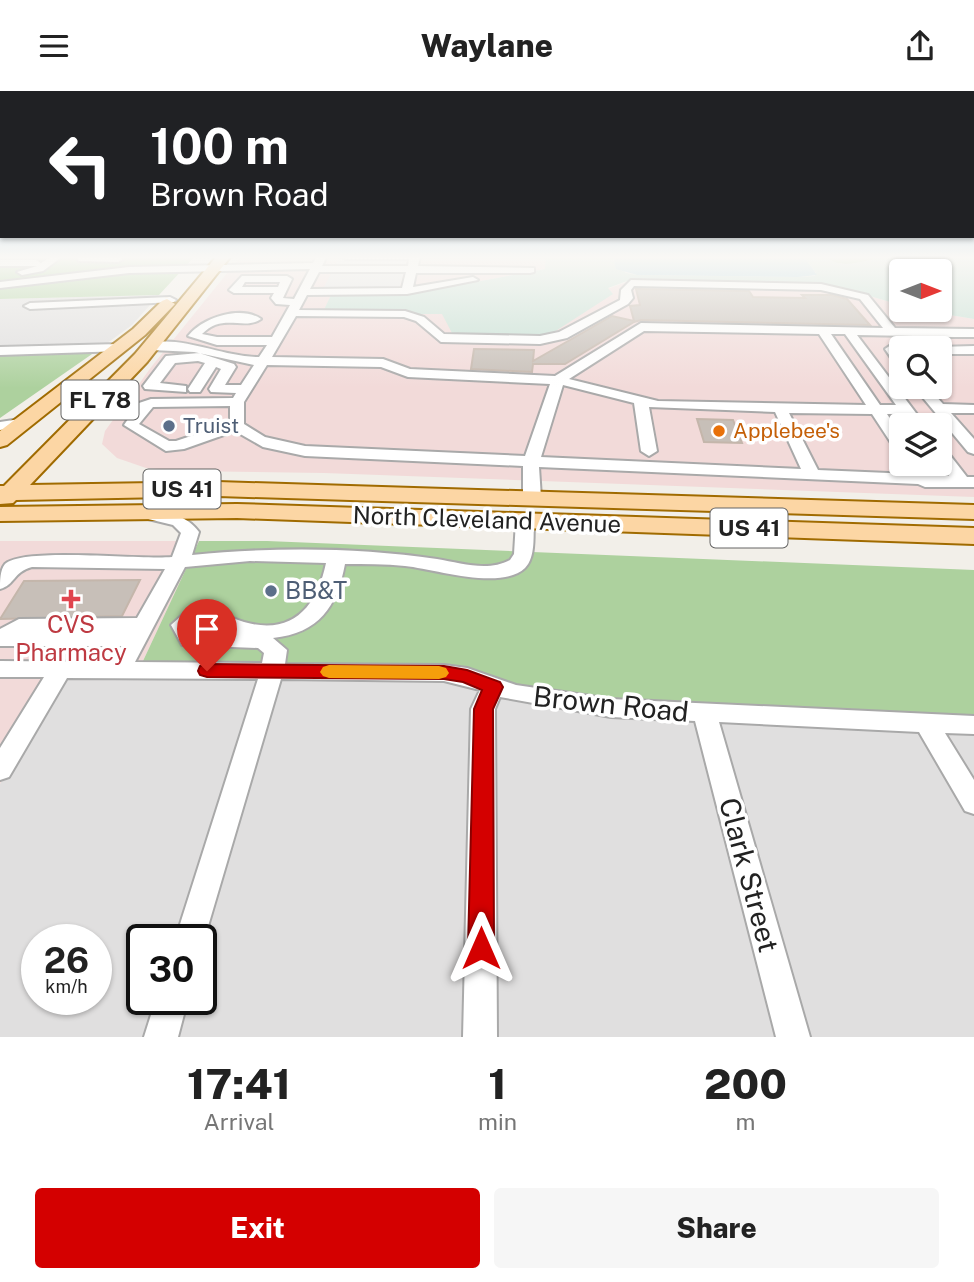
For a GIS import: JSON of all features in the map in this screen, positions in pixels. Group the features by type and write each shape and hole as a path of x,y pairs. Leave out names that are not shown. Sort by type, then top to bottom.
{"main road":[{"name":"FL 78","path":"0,442 10,425 119,348 152,321 170,300"},
{"name":"FL 78","path":"4,496 152,346 183,300"},
{"path":"50,452 48,466 52,476 62,482 94,490"},
{"name":"North Cleveland Avenue","path":"4,496 94,490 218,489 974,536"},
{"name":"US 41","path":"528,509 533,514 548,509 685,503 974,512"},
{"name":"North Cleveland Avenue","path":"0,514 135,511 352,515 528,509"}],"street":[{"path":"30,306 167,300"},
{"path":"237,425 241,395 301,300"},
{"path":"276,341 198,338 194,335 204,323 213,319 298,302 405,314 420,319 442,338 540,340 563,335 625,300"},
{"path":"867,300 896,333"},
{"path":"241,341 270,306"},
{"path":"0,583 13,566 20,562 179,562 250,555 403,560 479,573 505,571 518,564 523,554 531,463 558,380 641,327 974,333"},
{"path":"823,331 889,429"},
{"path":"849,332 908,413"},
{"path":"915,333 918,336"},
{"path":"152,346 194,348 234,359 383,363 408,373 558,380 658,405 906,410"},
{"path":"0,351 119,348"},
{"path":"952,349 974,350"},
{"path":"216,389 229,367 199,358 170,359 150,386 154,389 216,389 241,395"},
{"path":"195,389 213,362"},
{"path":"237,425 178,446 166,446 131,425 144,406 151,403 241,395"},
{"path":"932,399 974,449"},
{"path":"641,401 649,451"},
{"path":"783,408 782,413 813,476"},
{"path":"939,408 974,409"},
{"path":"237,425 247,435 262,442 305,451 969,482"},
{"path":"952,465 969,482"},
{"path":"921,476 925,482"},
{"path":"119,671 179,562 190,532 188,527 179,521 135,511"},
{"path":"195,924 272,672 276,650 262,642 190,640 182,625 197,613 216,615 228,624 245,629 296,628 317,612 327,598 337,558"},
{"path":"1,639 141,632"},
{"name":"Brown Road","path":"0,669 444,673 467,676 514,693 611,708 974,725"},
{"path":"1,768 59,671"},
{"path":"480,1037 483,709 493,687"},
{"name":"Clark Street","path":"705,713 793,1037"},
{"path":"927,724 974,803"},
{"path":"161,1037 167,1015"}],"shaded area":[{"path":"0,300 154,300 132,325 95,352 0,355"},
{"path":"205,300 329,300 323,314 442,314 533,300 884,300 889,302 889,322 952,322 952,315 974,319 974,497 324,473 182,471 146,468 117,458 102,444 105,431 152,366"},
{"path":"0,541 199,541 136,676 63,677 0,784"},
{"path":"414,675 974,729 974,1037 0,1037 0,784 63,677"}],"green space":[{"path":"329,300 603,300 544,336 453,335 442,314 322,314"},
{"path":"952,300 974,300 974,319 952,315"},
{"path":"95,352 0,418 0,355"},
{"path":"199,541 267,541 974,570 974,729 624,713 443,679 136,676"}],"building":[{"path":"639,300 848,300 870,325 641,320 565,364 533,364 532,372 471,369 474,349 534,350 533,361 612,316 634,321 630,306 640,305"},
{"name":"Applebee's","path":"697,419 733,420 742,443 704,442"},
{"name":"CVS Pharmacy","path":"140,580 122,616 0,619 24,581"}],"slow traffic":[{"path":"329,672 439,673"}],"place":[{"name":"Truist","path":"169,426"},
{"name":"Applebee's","path":"719,431"},
{"name":"BB&T","path":"271,591"},
{"name":"CVS Pharmacy","path":"71,599"}],"route":[{"path":"207,671 444,673 467,676 493,687 483,709 481,948"}]}
